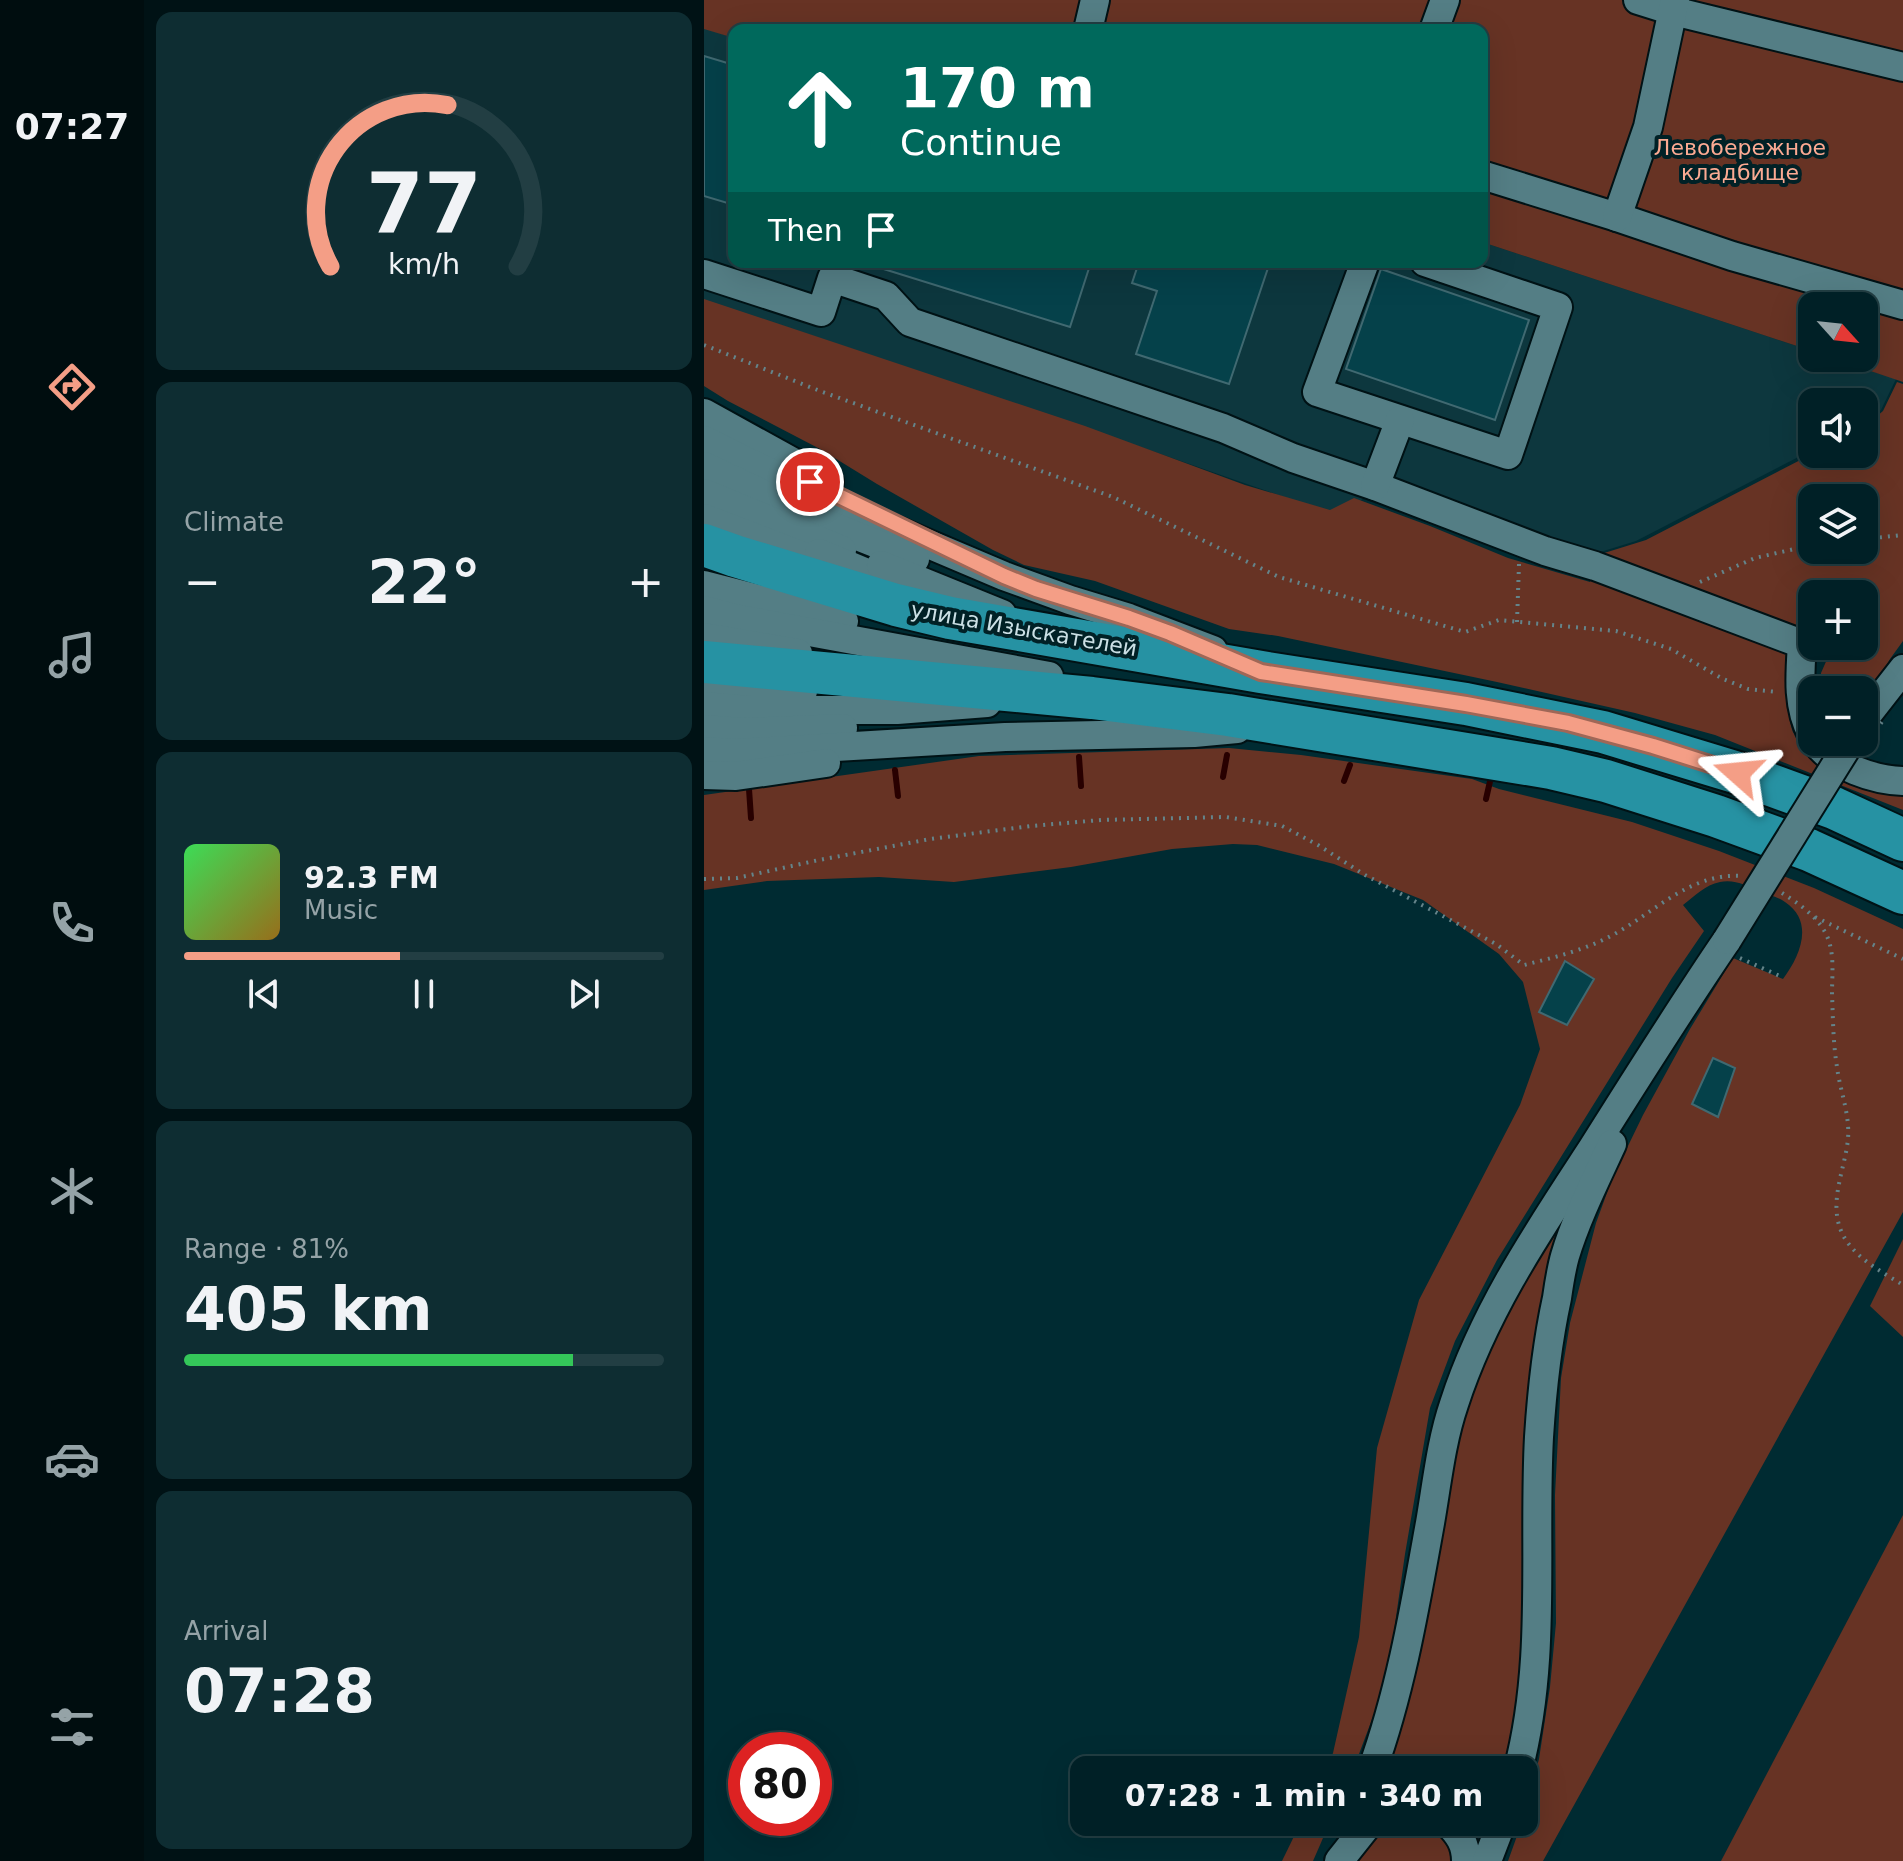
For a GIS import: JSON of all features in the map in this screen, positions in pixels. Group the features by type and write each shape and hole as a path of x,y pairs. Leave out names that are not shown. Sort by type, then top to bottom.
{"highway":[{"name":"улица Изыскателей","path":"704,545 735,556 897,656"},
{"name":"улица Изыскателей","path":"897,656 950,618 1466,704 1603,732 1738,773 1834,808 1903,840"},
{"name":"улица Изыскателей","path":"704,662 897,656 1228,715 1536,765 1606,781 1716,816 1809,850 1903,893"}],"street":[{"path":"1089,24 1095,0"},
{"path":"1436,24 1445,0"},
{"path":"1638,0 1674,5 1903,67"},
{"path":"1617,217 1648,127 1674,5"},
{"path":"1488,177 1732,256 1903,305"},
{"path":"1363,268 1317,392 1508,455 1558,307 1443,268"},
{"path":"704,274 821,312 832,278 886,296 910,322 1223,428 1293,458 1802,644 1801,676"},
{"path":"704,413 924,535 1000,584"},
{"path":"1375,486 1400,420"},
{"path":"704,426 837,496 924,535"},
{"path":"704,440 1000,584"},
{"path":"704,454 1000,584"},
{"path":"704,466 827,524 1000,584 1036,589 1154,627 1261,672"},
{"path":"704,479 825,533 897,656 892,749"},
{"path":"704,493 897,656"},
{"path":"704,506 897,656"},
{"path":"704,518 813,560 897,656"},
{"path":"704,532 897,656"},
{"path":"704,558 897,656 1008,718 1162,717 1282,724"},
{"path":"704,572 768,591 897,656"},
{"path":"704,585 897,656 1006,701 1107,694"},
{"path":"704,597 768,613 897,656"},
{"path":"704,610 897,656"},
{"path":"704,622 897,656"},
{"path":"704,637 828,658 1107,694"},
{"path":"704,649 828,658"},
{"path":"704,672 759,677 897,656 989,650 1125,656 1261,672"},
{"path":"704,683 756,688 897,656"},
{"path":"704,693 751,698 897,656"},
{"path":"704,706 750,710 897,656"},
{"path":"704,717 745,720 897,656"},
{"path":"704,729 742,732 897,656"},
{"path":"704,742 737,744 897,656"},
{"path":"704,751 735,753 897,656"},
{"path":"1878,701 1903,669"},
{"path":"704,764 731,765 892,749"},
{"path":"704,777 811,767 892,749"},
{"path":"1832,756 1875,778 1903,781"},
{"path":"1521,1756 1536,1665 1539,1438 1543,1388 1549,1335 1565,1257 1597,1176 1637,1092 1730,947 1842,756"},
{"path":"1376,1756 1398,1687 1410,1633 1448,1425 1478,1340 1509,1279 1676,1016 1730,947"},
{"path":"1332,1861 1344,1836"},
{"path":"1339,1861 1359,1836"},
{"path":"1459,1836 1466,1861"},
{"path":"1487,1861 1497,1836"}],"path":[{"path":"704,345 820,391 1113,497 1279,577 1465,632 1499,620 1616,631 1671,649 1723,679 1748,689 1798,691"},
{"path":"1878,538 1903,535"},
{"path":"1517,622 1520,541"},
{"path":"1678,597 1702,581 1755,558 1798,548"},
{"path":"704,879 737,878 930,839 1031,826 1101,820 1226,817 1282,826 1365,875 1496,944 1524,965 1576,951 1617,933 1678,891 1702,881 1722,875 1754,880"},
{"path":"1780,891 1811,915 1825,931 1831,945 1837,1069 1849,1126 1836,1214 1843,1234 1854,1250 1903,1285"},
{"path":"1811,915 1903,959"},
{"path":"1730,947 1782,977"}],"shaded area":[{"path":"704,28 728,36 728,268 1488,268 1488,244 1798,346 1798,372 1875,372 1896,379 1878,412 1878,388 1798,388 1798,457 1636,541 1597,553 1544,539 1382,482 1342,517 704,300"}],"green space":[{"name":"Левобережное кладбище","path":"704,0 1903,0 1903,382 1873,372 1878,372 1878,292 1798,292 1798,346 1488,244 1488,24 728,24 728,36 704,29"},
{"path":"704,299 1085,426 1245,485 1330,510 1354,498 1508,558 1590,582 1601,554 1646,540 1798,461 1798,468 1878,468 1878,415 1897,382 1903,384 1903,641 1878,680 1878,676 1821,676 1827,660 1878,660 1878,580 1798,580 1798,642 1787,648 1787,668 1788,705 1791,727 1798,742 1798,756 1810,756 1854,781 1903,779 1903,810 1715,735 1635,713 1497,682 1278,636 1229,629 1095,581 1024,565 820,449 704,386"},
{"path":"1229,748 1472,779 1499,789 1632,822 1719,851 1814,888 1903,929 1903,1212 1543,1861 1508,1861 1517,1836 1538,1836 1538,1763 1556,1623 1555,1495 1561,1378 1570,1323 1596,1223 1612,1179 1643,1115 1733,958 1783,979 1799,950 1802,939 1800,919 1785,902 1731,881 1720,882 1700,891 1683,905 1704,931 1497,1260 1455,1341 1430,1408 1393,1638 1377,1706 1358,1756 1332,1756 1359,1637 1377,1448 1419,1300 1520,1105 1540,1049 1523,982 1499,954 1423,900 1334,864 1257,845 1172,849 1071,867 954,882 879,877 767,881 704,890 704,795 979,756"},
{"path":"1579,1194 1530,1625 1509,1756 1390,1756 1419,1663 1449,1454 1510,1291"},
{"path":"1903,1239 1903,1337 1870,1306"},
{"path":"1903,1515 1903,1861 1721,1861"},
{"path":"1294,1836 1324,1836 1313,1861 1282,1861"},
{"path":"1371,1836 1446,1836 1459,1861 1349,1861"}],"building":[{"path":"704,56 728,63 728,203 704,196"},
{"path":"880,268 1089,268 1070,327"},
{"path":"1137,268 1268,268 1229,384 1136,354 1157,291 1132,283"},
{"path":"1381,269 1529,320 1495,420 1346,369"},
{"path":"1565,961 1594,979 1567,1025 1539,1012"},
{"path":"1713,1058 1735,1068 1718,1117 1692,1104"}],"waterway":[{"path":"1223,777 1227,755"},
{"path":"1079,757 1081,786"},
{"path":"1344,781 1350,765"},
{"path":"895,770 898,796"},
{"path":"1486,799 1491,777"},
{"path":"749,789 751,818"}],"route":[{"path":"810,482 1004,576 1170,633 1261,672 1568,723 1738,773"}]}
